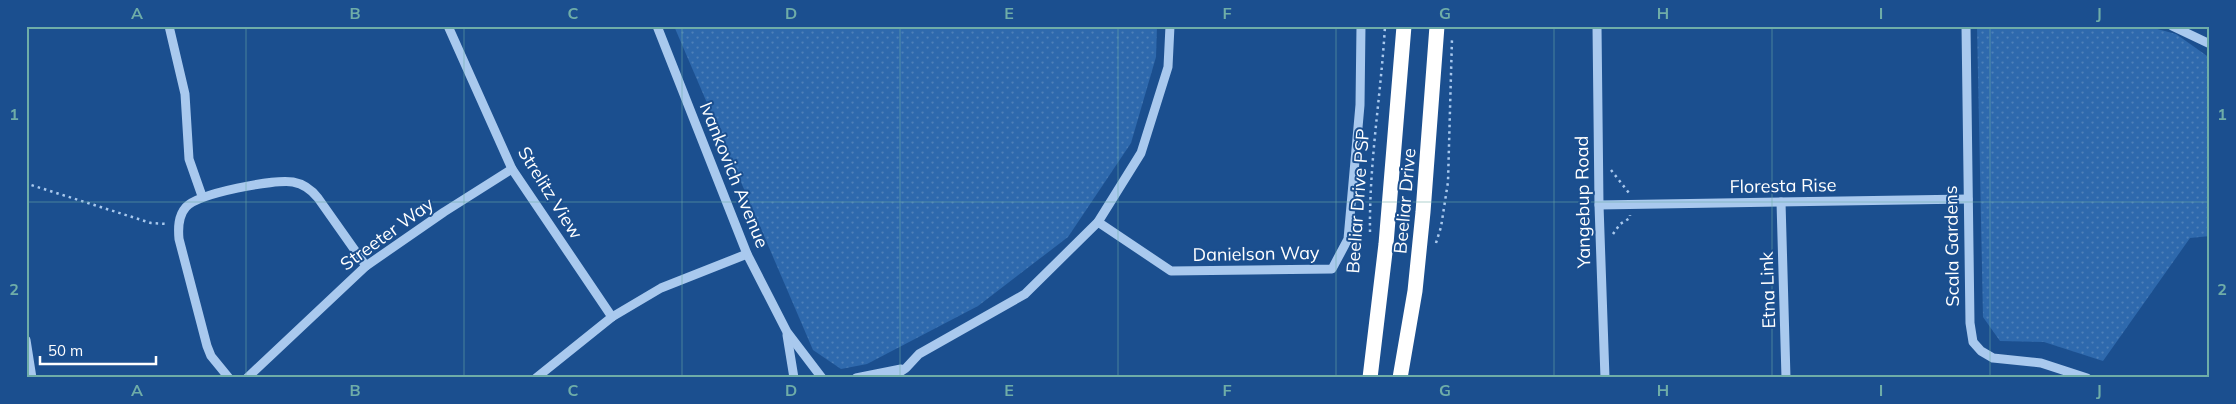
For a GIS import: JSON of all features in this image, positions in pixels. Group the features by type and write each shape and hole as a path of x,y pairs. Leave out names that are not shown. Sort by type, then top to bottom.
{"highway":[{"name":"Beeliar Drive","path":"1370,378 1386,244 1404,26"},
{"name":"Beeliar Drive","path":"1400,378 1415,291 1424,212 1437,26"}],"street":[{"path":"169,26 185,94 189,159 202,196"},
{"name":"Strelitz View","path":"448,26 512,169 612,317"},
{"name":"Ivankovich Avenue","path":"657,26 747,254 787,332 822,378"},
{"path":"891,378 906,368 919,354 1025,294 1098,222 1141,153 1168,67 1170,26"},
{"name":"Danielson Way","path":"1098,222 1171,271 1332,269 1348,239 1360,106 1362,26"},
{"name":"Yangebup Road","path":"1597,26 1599,205 1605,378"},
{"name":"Scala Gardens","path":"1966,26 1970,323 1973,342 1981,351 1993,358 2041,363 2087,378"},
{"path":"2172,26 2210,44"},
{"name":"Streeter Way","path":"247,378 366,266 444,212 512,169"},
{"path":"229,378 212,356 207,346 179,239 177,224 186,207 202,196 281,182 303,185 311,189 318,198 366,266"},
{"name":"Floresta Rise","path":"1599,205 1968,199"},
{"name":"Etna Link","path":"1782,202 1786,378"},
{"path":"536,378 612,317 661,288 747,254"},
{"name":"Ivankovich Avenue","path":"787,332 794,378"},
{"path":"26,340 32,378"},
{"path":"856,378 906,368"}],"path":[{"name":"Beeliar Drive PSP","path":"1370,235 1370,200 1376,103 1385,26"},
{"path":"26,182 151,223 177,224"}],"shaded area":[{"path":"674,26 1157,26 1156,57 1131,143 1068,237 978,306 867,364 841,369 813,350"},
{"path":"1977,26 2146,26 2176,34 2210,58 2210,236 2190,238 2103,361 2044,342 2000,341 1983,317"}]}
